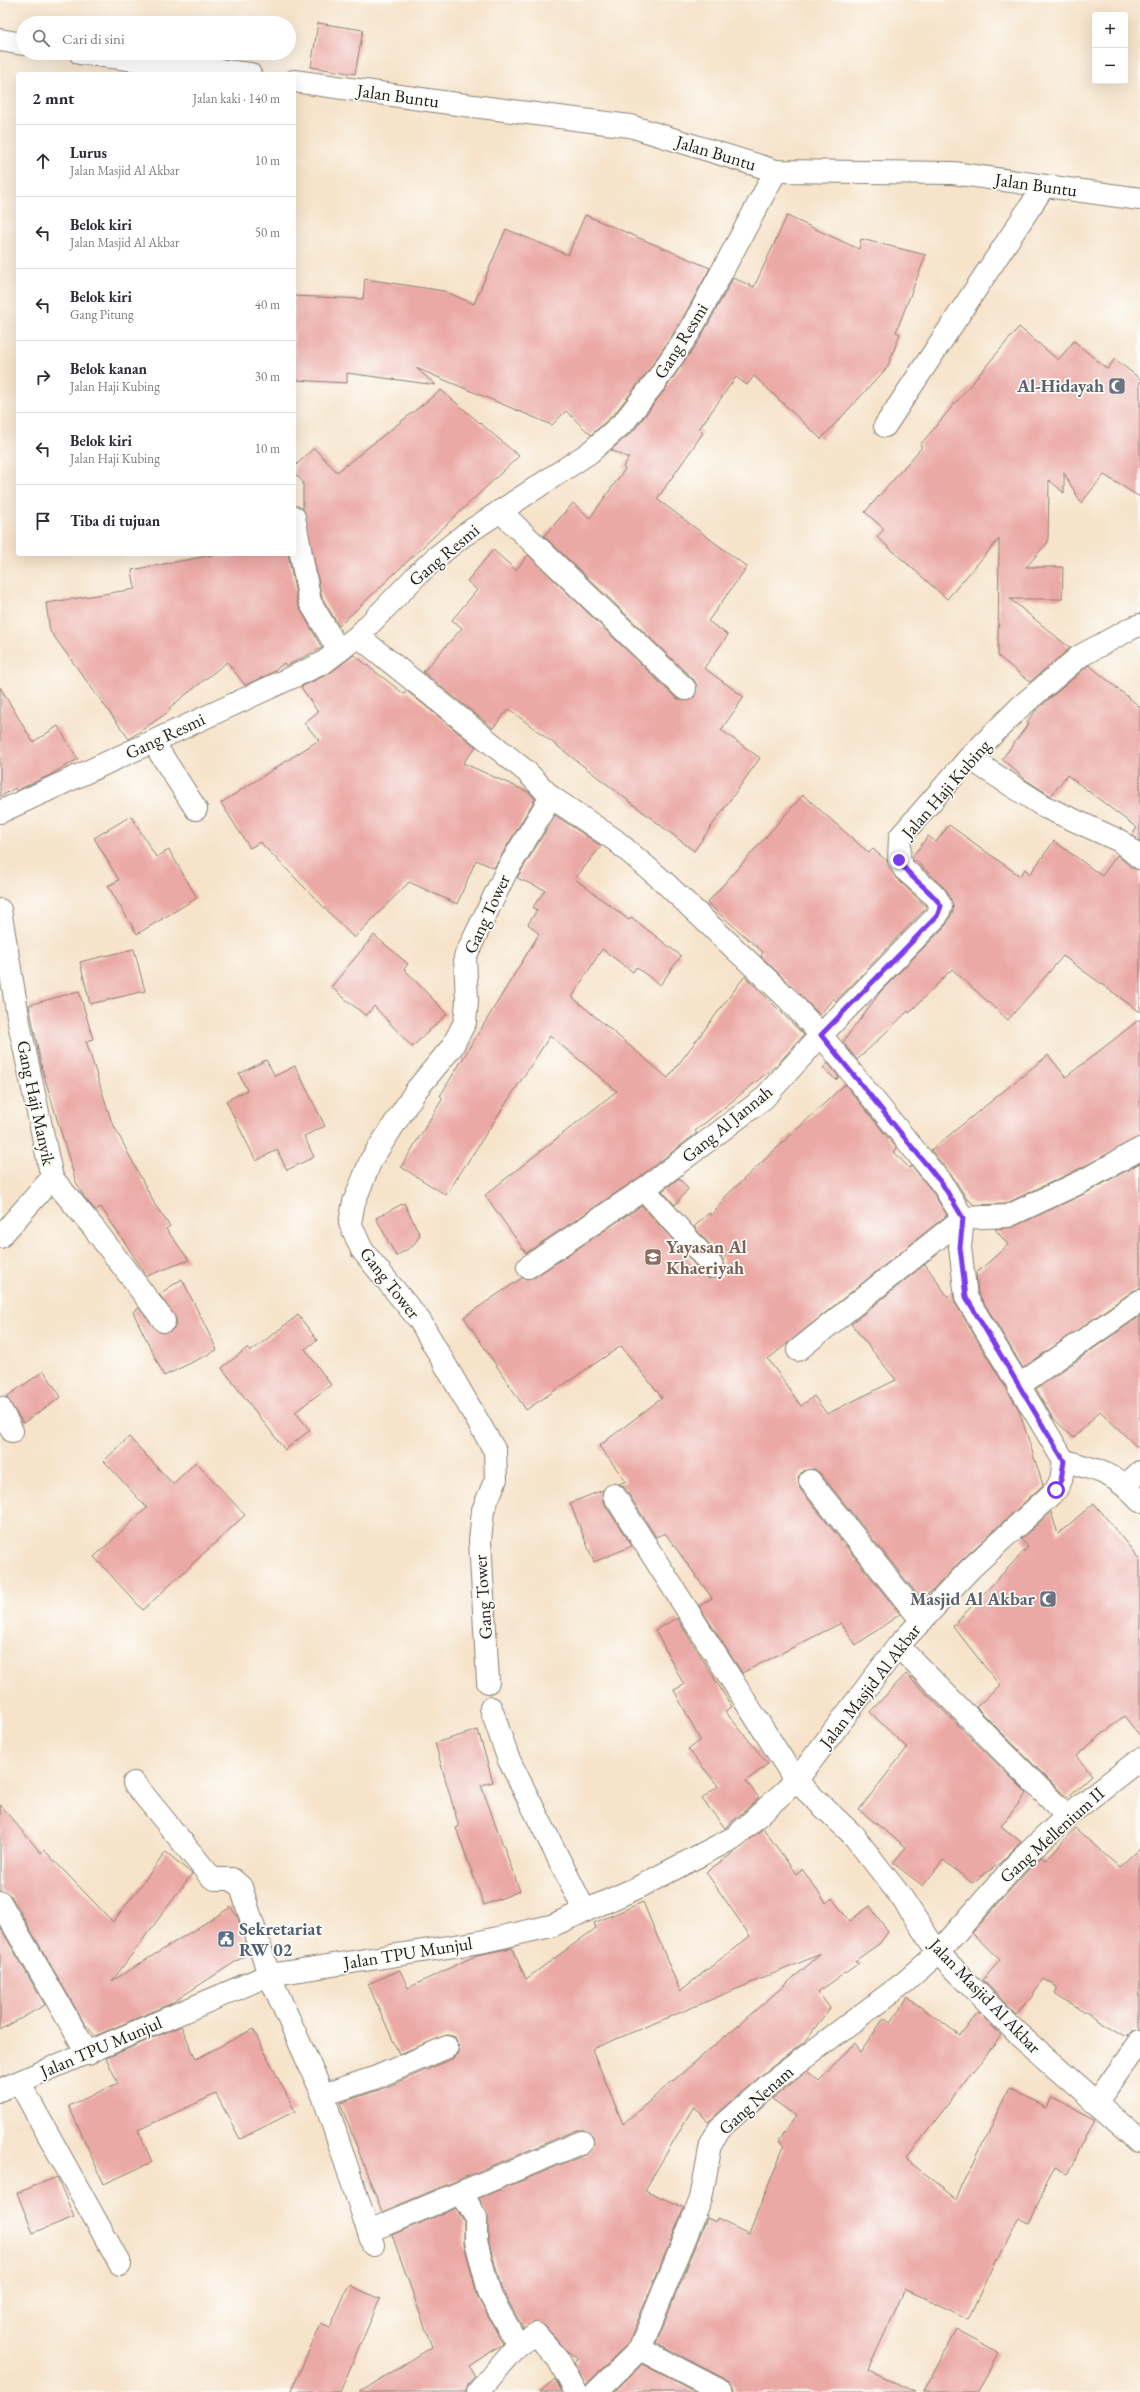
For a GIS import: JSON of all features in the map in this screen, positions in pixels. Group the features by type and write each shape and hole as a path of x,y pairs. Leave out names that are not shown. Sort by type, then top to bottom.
{"street":[{"path":"0,40 16,43"},
{"path":"134,60 226,72"},
{"name":"Jalan Buntu","path":"296,80 630,126 776,171 953,172 1140,199"},
{"name":"Gang Resmi","path":"0,812 323,663 358,636 417,575 464,535 589,453 624,422 656,381 690,330 776,171"},
{"path":"885,426 1044,186"},
{"path":"500,511 685,689"},
{"path":"296,528 310,602 339,651"},
{"name":"Jalan Haji Kubing","path":"821,1035 937,916 941,906 939,901 904,869 899,860 900,837 969,758 1020,707 1080,656 1140,625"},
{"path":"358,636 527,772 551,797 615,840 662,881 760,972 821,1035 943,1185 963,1218 960,1247 966,1297 1064,1461 1101,1470 1135,1486"},
{"path":"153,742 196,809"},
{"path":"969,758 1045,807 1120,841 1140,858"},
{"name":"Gang Tower","path":"488,1682 480,1541 483,1510 496,1480 495,1451 420,1321 362,1250 350,1223 354,1202 371,1160 417,1089 452,1046 465,1022 467,1001 465,957 506,872 551,797"},
{"name":"Gang Haji Manyik","path":"0,910 20,1028 52,1178"},
{"name":"Gang Al Jannah","path":"528,1267 644,1189 763,1099 821,1035"},
{"path":"798,1350 963,1218 1008,1216 1081,1182 1140,1150"},
{"path":"0,1237 52,1178 93,1227 164,1322"},
{"path":"644,1189 713,1267"},
{"path":"1018,1386 1140,1300"},
{"path":"0,1408 12,1431"},
{"name":"Jalan Masjid Al Akbar","path":"1064,1461 1061,1480 1056,1490 970,1569 898,1646 796,1781 853,1835 902,1898 938,1953 1015,2031 1140,2141"},
{"path":"810,1481 922,1621"},
{"path":"614,1495 796,1781"},
{"path":"898,1646 1068,1816"},
{"path":"491,1708 508,1758 585,1911"},
{"name":"Gang Mellenium II","path":"938,1953 1017,1863 1068,1816 1140,1759"},
{"name":"Jalan TPU Munjul","path":"9,2086 88,2054 269,1975 480,1942 551,1926 639,1887 735,1837 796,1781"},
{"path":"134,1783 210,1876 215,1879 232,1879 241,1887 269,1975 323,2095 371,2238 462,2194 582,2142"},
{"path":"0,1902 88,2054"},
{"name":"Gang Nenam","path":"596,2392 640,2349 701,2199 711,2144 719,2129 772,2082 904,1982 938,1953"},
{"path":"1096,2103 1140,2041"},
{"path":"323,2095 374,2078 447,2047"},
{"path":"9,2086 120,2264"},
{"path":"462,2194 476,2217 476,2241 490,2295 518,2345"},
{"path":"478,2392 518,2345 536,2334 558,2359 576,2392"},
{"path":"640,2349 723,2392"}],"building":[{"path":"318,23 363,30 355,74 311,67"},
{"path":"585,215 710,268 679,325 646,374 615,413 591,435 566,411 552,425 416,368 436,385 347,373 347,383 296,380 296,296 363,299 365,279 444,291 474,304 506,229 568,255"},
{"path":"787,216 859,249 861,239 926,255 896,332 900,334 887,368 821,439 754,376 747,385 736,377 699,429 703,433 657,499 747,567 708,621 728,635 704,668 744,697 721,730 760,758 694,851 509,709 493,728 423,672 462,628 452,620 477,590 467,581 493,550 516,570 528,555 676,698 688,701 694,697 697,686 694,680 544,536 573,503 590,518 625,469 623,467 629,458 611,450 634,430 666,388 701,337 733,278 754,287"},
{"path":"1019,327 1058,360 1074,341 1107,369 1115,359 1140,379 1140,497 1104,475 1081,503 1064,473 1064,493 1049,480 1048,542 1026,567 1063,567 1062,599 1010,599 1070,648 1030,682 998,656 999,539 947,599 877,537 884,529 865,512 922,447 920,445"},
{"path":"441,390 519,456 339,626 322,598 303,509 303,482 296,475 296,465 314,448 337,472"},
{"path":"207,556 288,556 298,605 322,648 286,666 284,663 270,674 245,685 227,662 169,708 171,710 129,739 50,631 46,603 135,589 132,570"},
{"path":"354,655 404,694 407,691 476,747 463,763 530,793 535,799 494,868 476,860 457,904 409,882 354,938 260,842 250,848 221,803 319,740 304,723 318,712 301,687 330,673"},
{"path":"1089,665 1140,707 1140,842 1132,835 1137,828 1067,775 1051,796 1026,780 1002,759 1029,723 1027,722 1036,710"},
{"path":"0,687 33,742 58,726 78,759 50,775 16,791 15,788 0,797"},
{"path":"803,795 869,853 873,849 887,861 896,878 927,907 836,1001 833,998 820,1015 761,956 763,952 707,903"},
{"path":"555,815 601,846 575,879 629,920 631,917 681,956 660,985 636,967 633,972 602,949 572,997 668,1078 745,976 804,1035 777,1065 695,1131 697,1133 637,1179 526,1253 485,1195 617,1091 550,1036 446,1195 401,1167 443,1098 440,1096 539,934 528,924 537,910 533,907 545,890 517,878"},
{"path":"131,816 156,857 169,850 197,898 137,934 108,886 119,880 94,838"},
{"path":"949,825 1020,876 1025,869 1030,874 1054,841 1102,876 1117,855 1132,868 1140,870 1140,1012 1063,956 1008,1020 952,969 909,1013 908,1011 857,1060 843,1042 881,991 946,925 953,911 953,905 947,891 912,857 928,836 936,842"},
{"path":"374,935 408,964 404,969 447,1014 412,1047 374,1006 366,1016 331,987"},
{"path":"134,949 145,991 90,1004 80,962"},
{"path":"79,991 93,1039 86,1041 111,1120 155,1205 170,1226 166,1229 189,1260 147,1276 101,1207 95,1210 84,1197 76,1182 42,1069 29,1005"},
{"path":"1140,1019 1140,1137 1075,1171 1005,1204 974,1205 969,1200 968,1201 953,1177 931,1150 1048,1055 1066,1077"},
{"path":"266,1060 275,1076 295,1066 325,1126 304,1136 314,1157 287,1170 277,1150 256,1161 226,1101 247,1090 239,1074"},
{"path":"828,1063 839,1077 836,1080 823,1068"},
{"path":"845,1084 897,1149 894,1152 909,1168 912,1166 933,1192 947,1215 768,1359 801,1406 814,1396 827,1414 896,1380 851,1324 925,1264 948,1297 953,1293 955,1303 1019,1410 1043,1485 962,1560 933,1590 921,1599 820,1473 814,1469 803,1471 798,1477 800,1489 900,1614 856,1645 841,1623 742,1673 699,1606 712,1598 665,1533 656,1537 625,1488 619,1484 626,1481 599,1446 662,1398 621,1346 526,1410 464,1317 522,1278 528,1279 535,1277 642,1205 704,1275 709,1279 721,1277 725,1271 723,1259 694,1227 709,1213 711,1216 726,1196"},
{"path":"1140,1163 1140,1289 1133,1291 1023,1368 978,1293 976,1273 1008,1245 995,1229 1013,1227 1086,1193"},
{"path":"679,1178 688,1189 675,1205 662,1191"},
{"path":"404,1203 420,1235 413,1246 396,1256 376,1218"},
{"path":"182,1279 217,1350 164,1376 133,1312 139,1308 159,1332 171,1331 176,1325 176,1319 159,1294"},
{"path":"298,1315 317,1340 305,1349 331,1385 295,1412 310,1430 285,1450 222,1368 247,1348 250,1352"},
{"path":"1140,1316 1140,1450 1100,1411 1074,1438 1052,1417 1036,1389"},
{"path":"44,1371 61,1397 23,1423 6,1397"},
{"path":"129,1437 173,1484 196,1462 245,1515 143,1610 94,1557 147,1508 104,1461"},
{"path":"603,1490 603,1502 632,1546 594,1562 570,1503"},
{"path":"1094,1503 1140,1560 1140,1736 1124,1716 1076,1756 1092,1775 1067,1798 976,1707 1000,1686 953,1626 1028,1547 1021,1539 1051,1512 1058,1534"},
{"path":"677,1618 732,1707 725,1711 768,1764 746,1781 759,1798 725,1828 702,1799 718,1786 688,1749 700,1740 674,1690 684,1685 655,1630"},
{"path":"906,1674 1027,1793 1001,1826 1021,1842 1000,1863 972,1883 943,1860 923,1886 893,1863 906,1847 859,1810 907,1748 870,1712"},
{"path":"478,1730 493,1782 481,1785 520,1891 484,1905 456,1828 459,1827 435,1743"},
{"path":"0,1805 41,1853 44,1850 113,1922 166,1852 192,1874 112,1981 231,1907 238,1918 249,1953 170,2004 95,2036 84,2023 11,1896 0,1890"},
{"path":"763,1828 796,1874 802,1869 826,1903 832,1898 849,1921 870,1906 888,1932 879,1944 855,1961 859,1963 818,1992 830,2008 804,2042 764,2073 708,2122 694,2106 645,2190 684,2208 629,2342 586,2385 574,2363 579,2359 567,2351 545,2326 535,2322 523,2328 502,2290 488,2239 488,2217 479,2198 587,2154 594,2144 593,2137 584,2130 577,2130 382,2212 340,2103 379,2090 452,2059 457,2054 459,2048 455,2037 448,2035 399,2054 368,1984 400,1970 408,1988 477,1955 512,1948 526,1979 596,1928 594,1923 643,1902 680,1991 750,1936 706,1872 743,1846","holes":["821,1954 623,2124 592,2049"]},
{"path":"1075,1828 1119,1867 1140,1848 1140,2029 1134,2030 1127,2037 1054,1993 1057,1987 1044,1979 1017,2015 983,1980 1000,1960 972,1933 1026,1872 1041,1857 1046,1860"},
{"path":"0,1927 45,2005 0,2030"},
{"path":"908,1998 960,2035 978,2012 1001,2035 906,2159 956,2199 1009,2088 1045,2107 1050,2096 1095,2119 1068,2174 1055,2167 1029,2223 1019,2218 999,2260 997,2259 969,2319 905,2289 868,2370 915,2392 735,2392 734,2386 729,2381 656,2343 707,2218 716,2222 717,2219 749,2234 784,2146 778,2141 796,2116 772,2099 807,2071 819,2081 855,2043 861,2052 884,2018 891,2022"},
{"path":"181,2026 196,2059 253,2029 295,2111 240,2139 216,2094 138,2130 152,2162 104,2184 69,2106 118,2083 106,2058"},
{"path":"57,2177 74,2217 33,2233 17,2193"},
{"path":"456,2208 464,2221 464,2244 478,2298 503,2344 469,2366 475,2376 468,2384 466,2392 360,2392 432,2347 392,2235"},
{"path":"349,2285 380,2299 340,2392 291,2392 321,2323 330,2327"},
{"path":"956,2330 998,2353 977,2392 923,2392"},
{"path":"642,2364 696,2392 614,2392"},
{"path":"555,2379 562,2392 539,2392"}],"place":[{"name":"Al-Hidayah","path":"1117,386"},
{"name":"Yayasan Al Khaeriyah","path":"653,1257"},
{"name":"Masjid Al Akbar","path":"1048,1599"},
{"name":"Sekretariat RW 02","path":"226,1939"}],"route":[{"path":"899,860 904,869 936,897 941,906 937,916 821,1035 943,1185 963,1218 960,1247 966,1297 1004,1364 1064,1461 1061,1480 1056,1490"}]}
